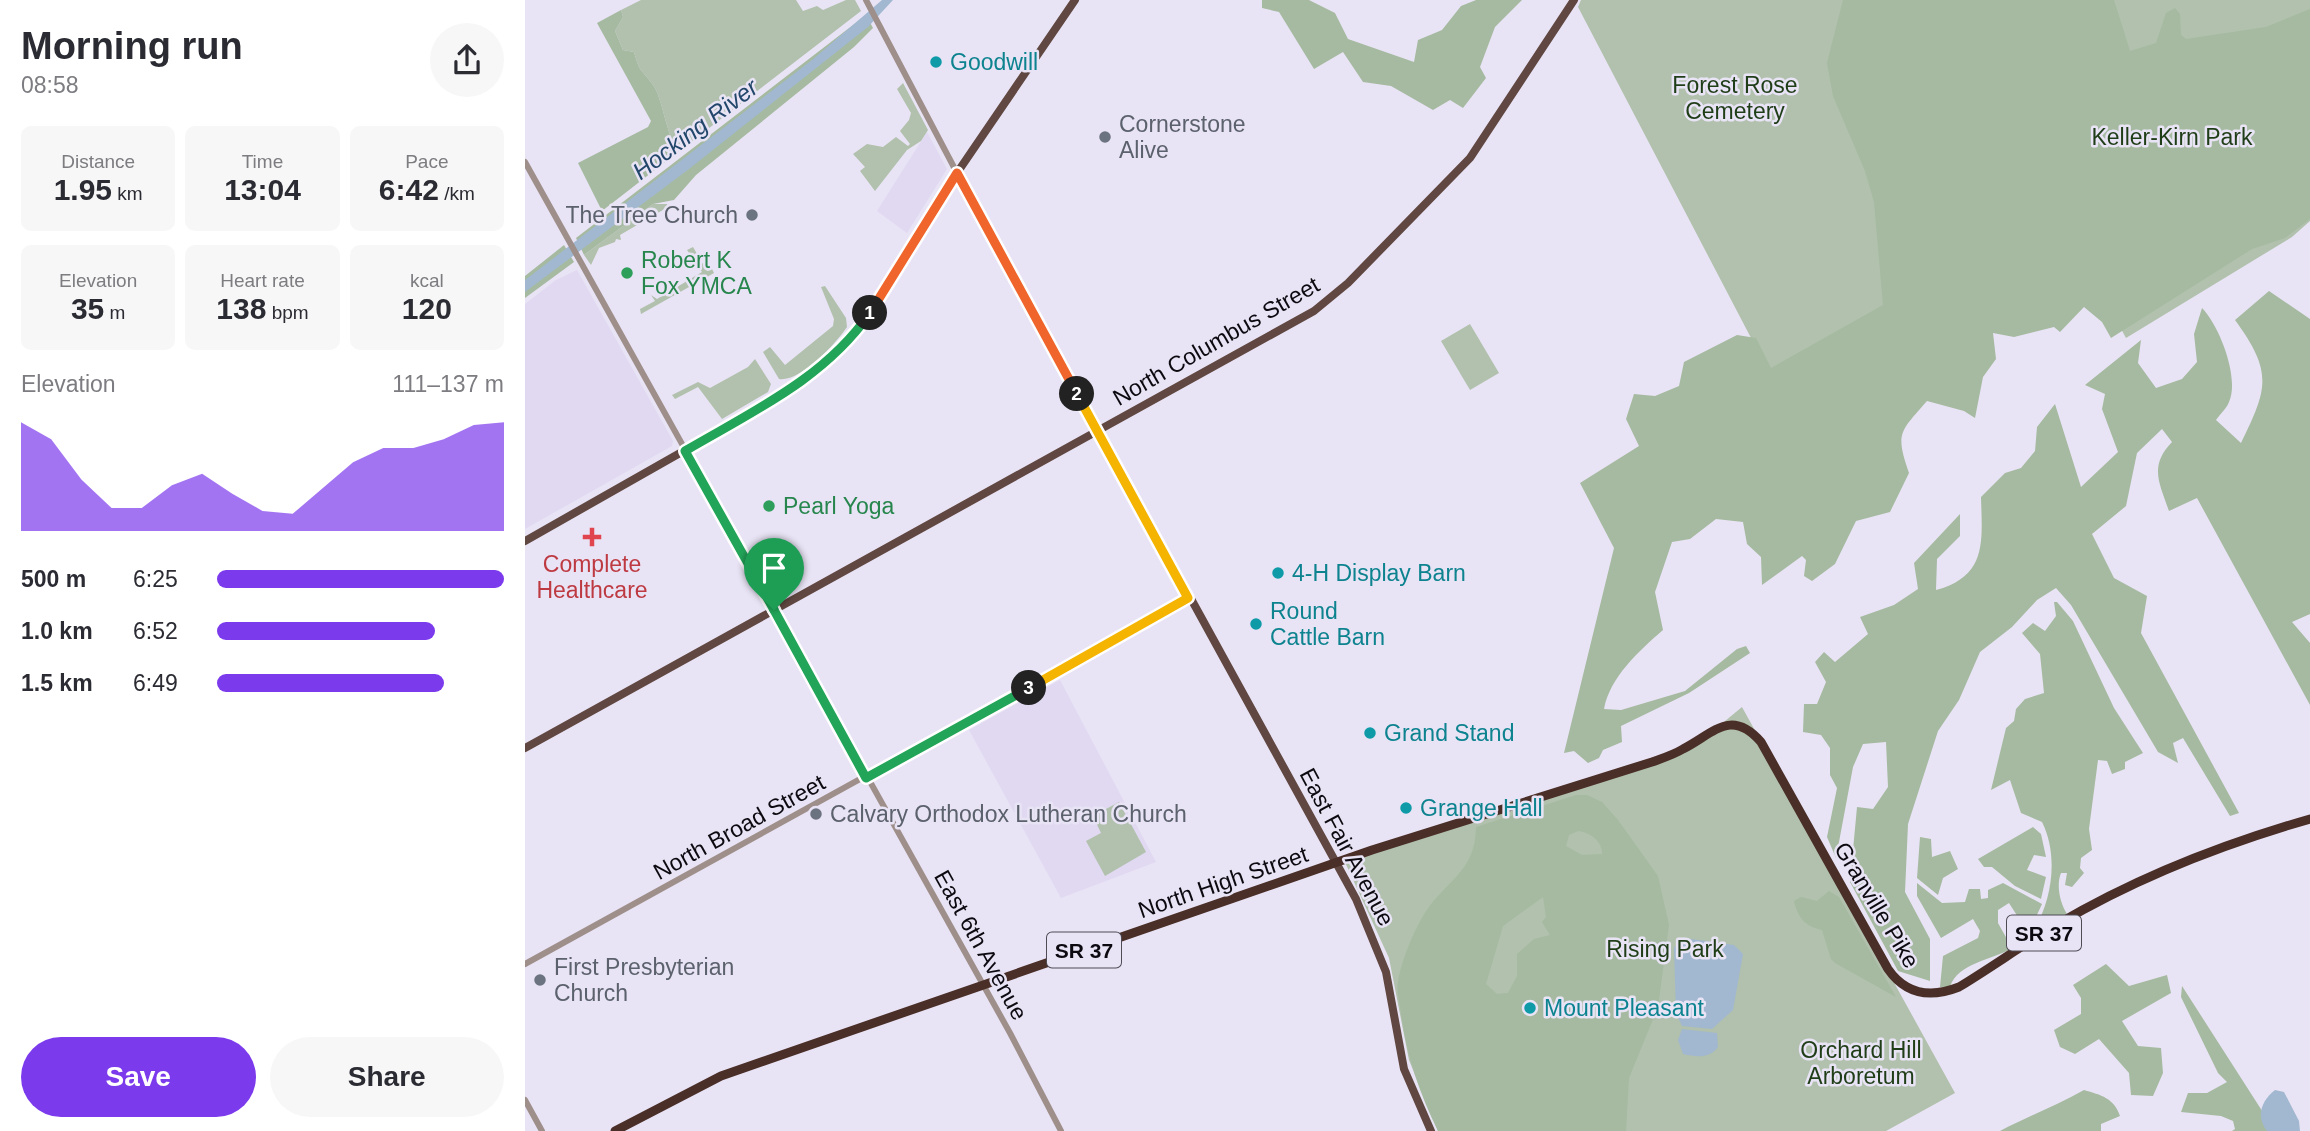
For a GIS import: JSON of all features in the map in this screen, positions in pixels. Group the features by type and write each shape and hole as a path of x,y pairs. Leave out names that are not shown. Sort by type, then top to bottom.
{"highway":[{"name":"North High Street","path":"615,1131 706,1081 1337,863 1660,759 1729,724"},
{"name":"Granville Pike","path":"1729,724 1746,728 1761,742 1888,969 1905,987 1923,994 1939,994 1959,987 2070,917 2165,871 2310,819"}],"main road":[{"path":"525,541 805,381 844,346 877,302 957,173 1075,0"},
{"name":"North Columbus Street","path":"525,748 1305,316 1344,286 1475,152 1574,0"},
{"name":"East Fair Avenue","path":"957,173 1188,598 1337,863 1383,960 1404,1069 1431,1131"}],"street":[{"path":"868,3 957,173"},
{"name":"East 6th Avenue","path":"525,162 1061,1131"},
{"name":"North Broad Street","path":"525,964 1188,598"},
{"path":"525,1100 542,1131"}],"shaded area":[{"path":"927,132 947,169 907,233 877,211"},
{"path":"577,270 673,441 672,446 525,529 525,304 556,280"},
{"path":"1060,680 1156,862 1061,898 969,730"}],"green space":[{"path":"641,0 796,0 803,11 817,6 823,10 846,0 855,0 861,11 678,152 653,85 640,68 634,52 623,50 615,31 623,17 621,10"},
{"path":"1262,0 1309,0 1335,13 1348,39 1414,62 1418,40 1442,30 1461,6 1476,0 1522,0 1495,27 1480,67 1486,78 1463,108 1450,100 1433,110 1391,86 1363,82 1343,52 1314,69 1279,12 1262,8"},
{"path":"1581,0 2310,0 2310,221 2292,237 2126,338 2058,212 1773,380 1578,7"},
{"name":"Keller-Kirn Park","path":"1843,0 2114,0 2130,51 2156,43 2166,13 2175,8 2180,14 2181,35 2186,39 2266,27 2310,9 2310,219 2285,238 2252,249 2111,338 2102,322 2084,307 2060,332 2054,327 2014,337 1993,333 1996,359 1983,377 1975,418 1964,411 1927,401 1903,434 1902,449 1909,473 1890,512 1856,521 1835,564 1812,581 1804,576 1806,560 1802,556 1762,585 1761,557 1747,544 1743,522 1716,519 1690,539 1672,542 1655,592 1663,630 1619,675 1604,709 1621,710 1685,691 1737,649 1746,646 1750,653 1689,693 1621,726 1622,742 1603,750 1599,758 1588,763 1574,751 1564,753 1614,548 1580,483 1639,446 1626,419 1634,394 1655,396 1679,386 1684,362 1737,335 1756,338 1771,368 1883,305 1874,202 1865,171 1833,96 1827,63"},
{"path":"621,10 623,17 615,31 623,50 634,52 640,68 653,85 678,152 602,211 578,163 648,127 651,121 597,23"},
{"path":"866,15 873,28 854,47 696,175 674,200 653,204 584,255 576,238"},
{"path":"903,83 928,130 921,141 907,150 875,191 860,171 865,167 853,154 867,144 883,147 896,137 908,146 910,144 900,131 911,113 897,89"},
{"path":"653,204 667,204 668,207 620,235 621,240 616,239 615,242 599,248 591,265 584,255"},
{"path":"564,245 574,262 525,298 525,276"},
{"path":"693,247 707,271 712,269 714,273 641,314 640,309 655,301 651,295 657,299 702,272 687,250"},
{"path":"825,286 846,318 847,327 834,344 806,369 797,375 779,379 763,352 770,347 785,365 833,326 834,319 821,287"},
{"path":"2269,291 2310,319 2310,614 2292,622 2310,643 2310,705 2197,498 2169,511 2159,483 2158,467 2160,459 2172,442 2162,429 2137,453 2126,506 2092,534 2114,578 2147,596 2141,633 2239,813 2230,816 2183,738 2173,743 2178,763 2158,752 2071,605 2056,588 2037,600 2012,627 1980,652 1959,700 1938,731 1908,824 1905,892 1930,939 1930,981 1898,971 1850,882 1857,807 1873,809 1888,787 1886,742 1863,744 1853,767 1836,858 1827,837 1837,788 1830,775 1830,748 1821,735 1803,732 1804,704 1817,704 1826,682 1815,662 1824,652 1835,662 1868,634 1860,617 1894,605 1918,589 1914,563 1960,514 1960,536 1937,559 1936,590 1965,576 1973,566 1981,542 1981,497 2005,473 2021,468 2035,451 2037,427 2055,404 2081,487 2118,452 2102,409 2105,394 2085,385 2141,340 2138,363 2156,388 2182,379 2197,362 2194,334 2202,308 2221,339 2232,380 2232,392 2227,407 2216,420 2241,443 2257,408 2262,380 2256,353 2235,320"},
{"path":"1470,324 1499,373 1470,390 1441,341"},
{"path":"755,359 771,384 768,392 722,419 698,387 675,399 672,395 698,382 710,388 748,367"},
{"path":"2054,602 2057,602 2073,621 2114,708 2143,753 2125,762 2125,769 2112,774 2107,761 2098,760 2089,829 2092,850 2081,858 2080,868 2084,873 2072,887 2065,885 2067,873 2061,873 2059,894 2067,914 2037,931 2035,928 2046,903 2051,875 2052,861 2047,834 2042,822 2021,813 2010,780 1991,790 2006,728 2014,721 2016,709 2025,699 2044,693 2040,654 2022,633 2033,623 2045,631 2056,616"},
{"name":"Rising Park","path":"1742,707 1955,1093 1886,1131 1438,1131 1409,1060 1389,958 1344,860 1652,762 1713,731"},
{"path":"1576,795 1587,795 1602,802 1618,820 1658,876 1669,925 1658,1007 1629,1078 1626,1131 1438,1131 1410,1060 1398,986 1415,931 1431,904 1471,856 1476,827","holes":["1578,831 1595,838 1602,854 1582,855 1566,846 1569,835","1543,897 1546,917 1542,922 1550,935 1534,939 1517,954 1517,976 1508,993 1497,994 1486,984 1503,926"]},
{"path":"1119,802 1146,852 1105,876 1086,841 1101,833 1093,816"},
{"path":"2033,827 2041,834 2046,857 2034,855 2027,870 2046,877 2041,899 2015,886 1992,867 1984,867 1978,859"},
{"path":"1920,837 1931,839 1932,857 1950,851 1958,869 1943,878 1938,895 1917,878"},
{"path":"1917,883 1942,903 1965,902 1969,889 1980,889 1981,899 1988,898 1988,890 2003,883 2042,904 2036,917 2025,928 2009,903 1998,910 1998,923 2012,948 1960,972 1950,987 1940,987 1943,956 1978,938 1980,931 1973,919 1941,938 1917,896"},
{"path":"1829,891 1839,897 1896,997 1835,963 1831,959 1822,930 1807,924 1800,917 1794,901 1801,897 1817,901"},
{"path":"2106,964 2129,986 2167,975 2171,993 2122,1021 2138,1046 2161,1048 2163,1073 2153,1096 2131,1095 2129,1073 2099,1039 2075,1054 2060,1047 2054,1030 2081,1014 2081,998 2073,985"},
{"path":"2182,986 2275,1131 2232,1131 2235,1129 2233,1121 2221,1116 2181,1112 2188,1093 2207,1093 2227,1082 2218,1073 2181,997"},
{"path":"2084,1090 2110,1101 2120,1116 2101,1124 2101,1131 2000,1131 2063,1101"}],"water":[{"path":"882,0 893,0 868,27 689,169 525,292 525,280 812,60"},
{"path":"1684,938 1734,945 1743,954 1733,1010 1712,1029 1682,1026 1676,1013 1674,948"},
{"path":"1682,1029 1717,1033 1718,1047 1706,1055 1683,1054 1678,1040"},
{"path":"2275,1090 2284,1092 2299,1121 2300,1131 2267,1131 2263,1125 2261,1114 2264,1103"}],"place":[{"name":"Goodwill","path":"936,62"},
{"name":"Cornerstone Alive","path":"1105,137"},
{"name":"The Tree Church","path":"752,215"},
{"name":"Robert K Fox YMCA","path":"627,273"},
{"name":"Pearl Yoga","path":"769,506"},
{"name":"Complete Healthcare","path":"592,537"},
{"name":"4-H Display Barn","path":"1278,573"},
{"name":"Round Cattle Barn","path":"1256,624"},
{"name":"Grand Stand","path":"1370,733"},
{"name":"Grange Hall","path":"1406,808"},
{"name":"Calvary Orthodox Lutheran Church","path":"816,814"},
{"name":"First Presbyterian Church","path":"540,980"},
{"name":"Mount Pleasant","path":"1530,1008"}],"route":[{"path":"957,173 1188,598 866,778 774,610 685,451 805,381 844,346 877,302 957,173"}],"park label":[{"name":"Forest Rose Cemetery","path":"1735,98"},
{"name":"Orchard Hill Arboretum","path":"1861,1063"}],"water label":[{"name":"Hocking River","path":"695,129"}]}
